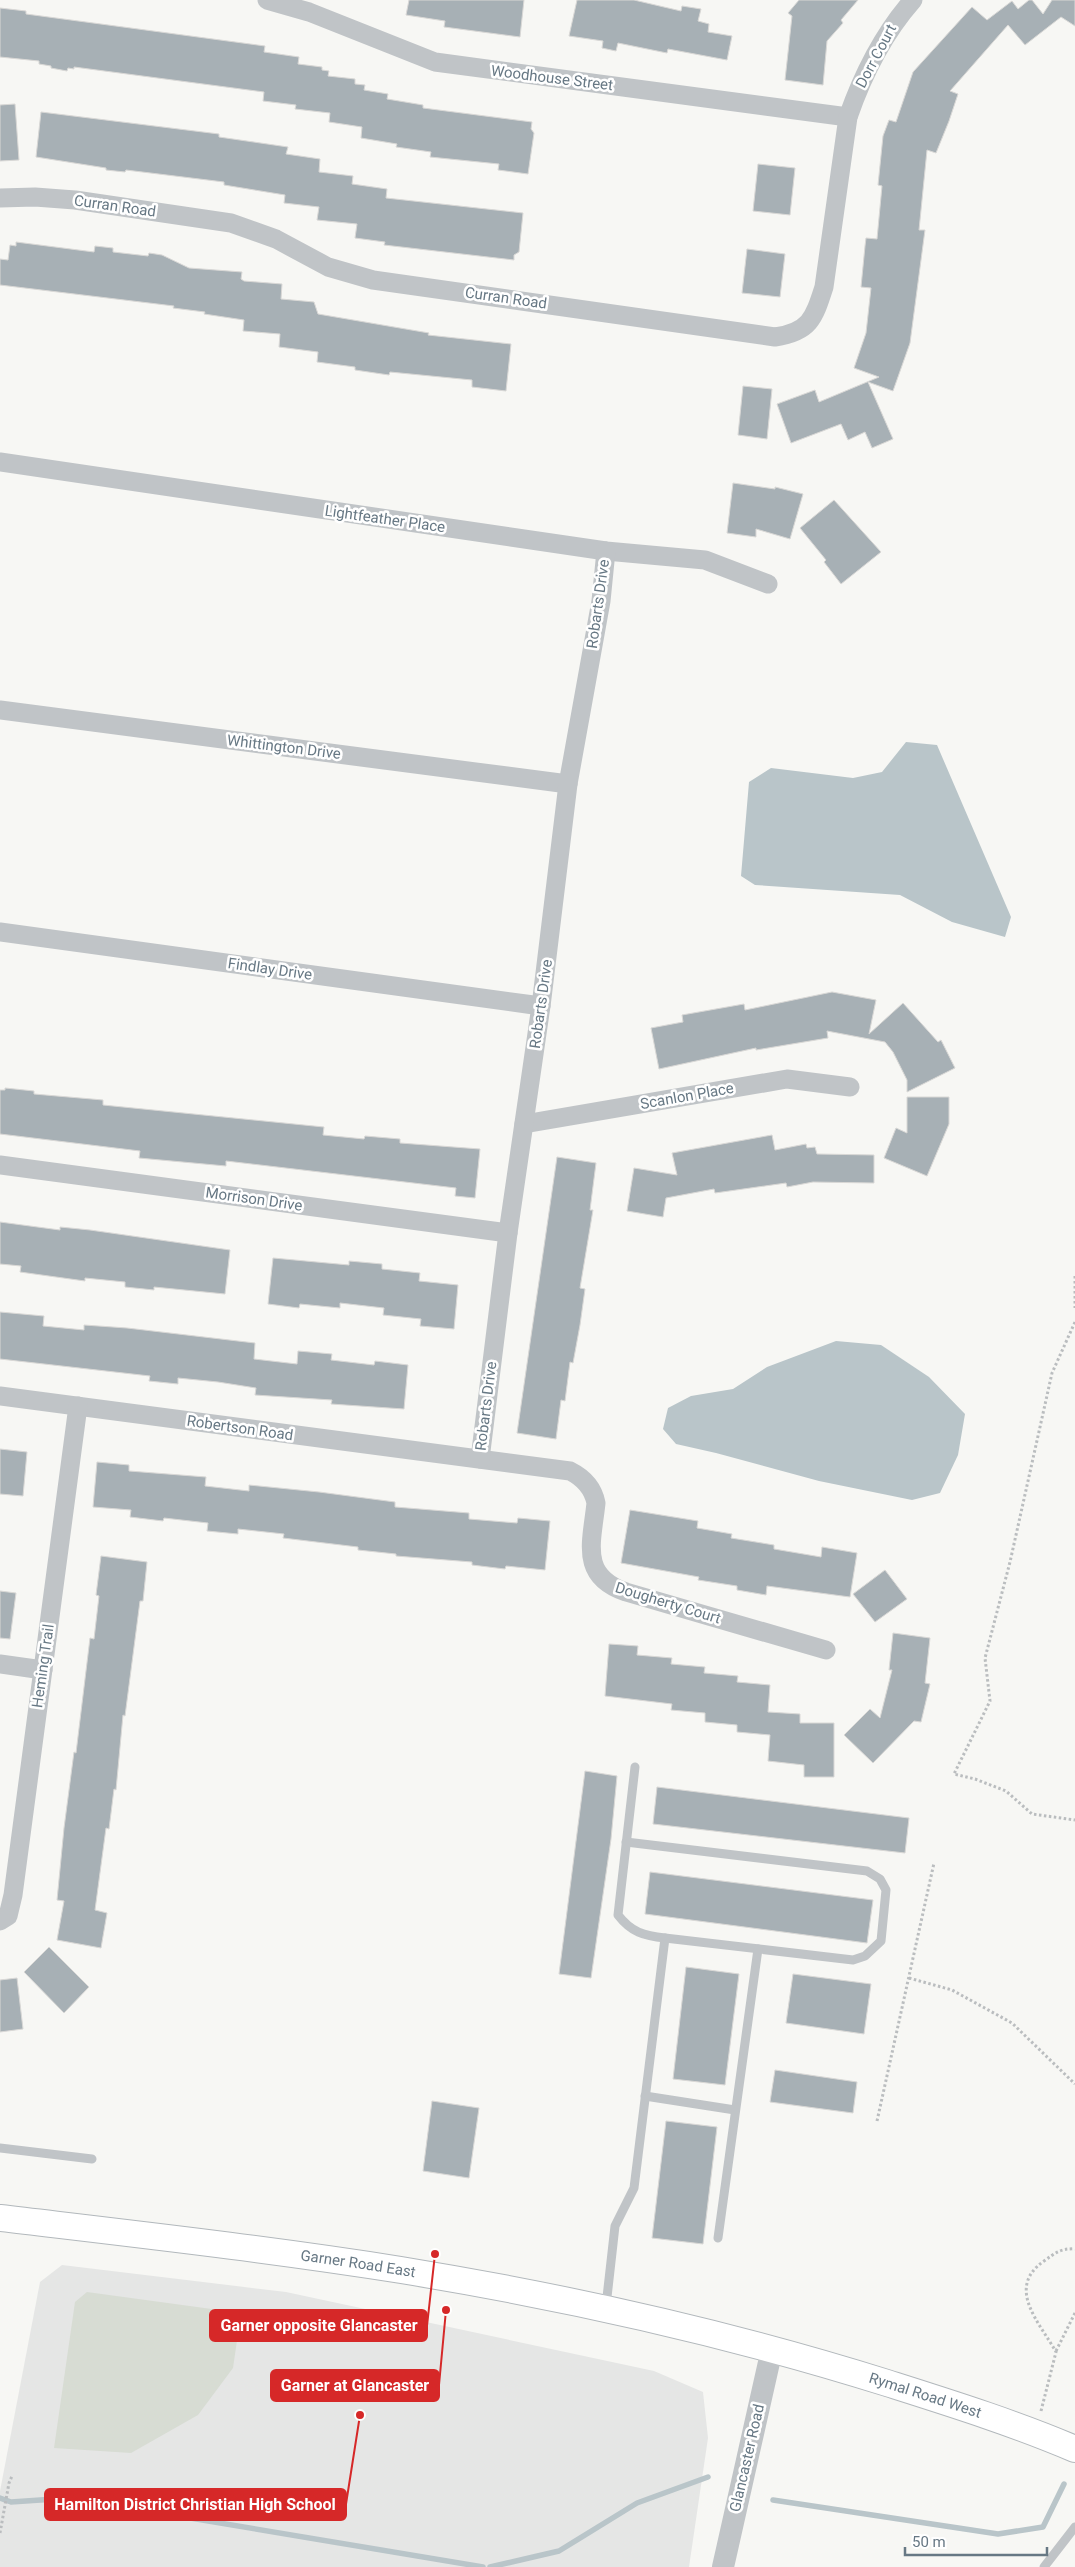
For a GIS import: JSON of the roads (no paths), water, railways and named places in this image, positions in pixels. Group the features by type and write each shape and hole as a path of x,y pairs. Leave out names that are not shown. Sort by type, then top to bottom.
{"main road":[{"name":"Garner Road East","path":"0,2218 402,2270 606,2309 772,2349"},
{"name":"Rymal Road West","path":"772,2349 910,2391 1075,2449"}],"street":[{"name":"Woodhouse Street","path":"267,0 309,12 435,62 848,117"},
{"name":"Dorr Court","path":"848,117 874,56 897,18 913,0"},
{"name":"Curran Road","path":"0,198 53,198 208,218 254,230 328,267 373,280 775,337 793,334 809,324 817,310 824,287 848,117"},
{"name":"Lightfeather Place","path":"0,462 606,551 705,560 768,584"},
{"name":"Robarts Drive","path":"480,1459 508,1233 541,1006 568,784 601,600 606,551"},
{"name":"Whittington Drive","path":"0,710 568,784"},
{"name":"Findlay Drive","path":"0,932 541,1006"},
{"name":"Scanlon Place","path":"524,1124 787,1079 850,1087"},
{"name":"Morrison Drive","path":"0,1165 508,1233"},
{"name":"Robertson Road","path":"0,1396 480,1459"},
{"name":"Heming Trail","path":"0,1921 8,1916 11,1906 78,1406"},
{"name":"Dougherty Court","path":"480,1459 570,1471 583,1479 592,1490 596,1503 591,1556 595,1571 602,1580 613,1587 826,1650"},
{"path":"0,1664 43,1670"},
{"name":"Glancaster Road","path":"723,2567 772,2349"}],"lane":[{"path":"626,1842 867,1871 880,1879 886,1890 881,1941 865,1956 852,1960 644,1936 627,1927 618,1915 626,1842 635,1767"},
{"path":"606,2309 615,2226 634,2188 665,1938"},
{"path":"718,2238 758,1949"},
{"path":"645,2096 735,2110"},
{"path":"0,2148 92,2159"},
{"path":"1044,2567 1075,2527"}],"waterway":[{"path":"490,2567 559,2551 637,2503 708,2477"},
{"path":"773,2500 998,2534 1043,2527 1064,2484"},
{"path":"0,2498 11,2502 70,2498 483,2567"}],"place":[{"name":"Garner opposite Glancaster","path":"435,2254"},
{"name":"Garner at Glancaster","path":"446,2310"},
{"name":"Hamilton District Christian High School","path":"360,2415"}]}
